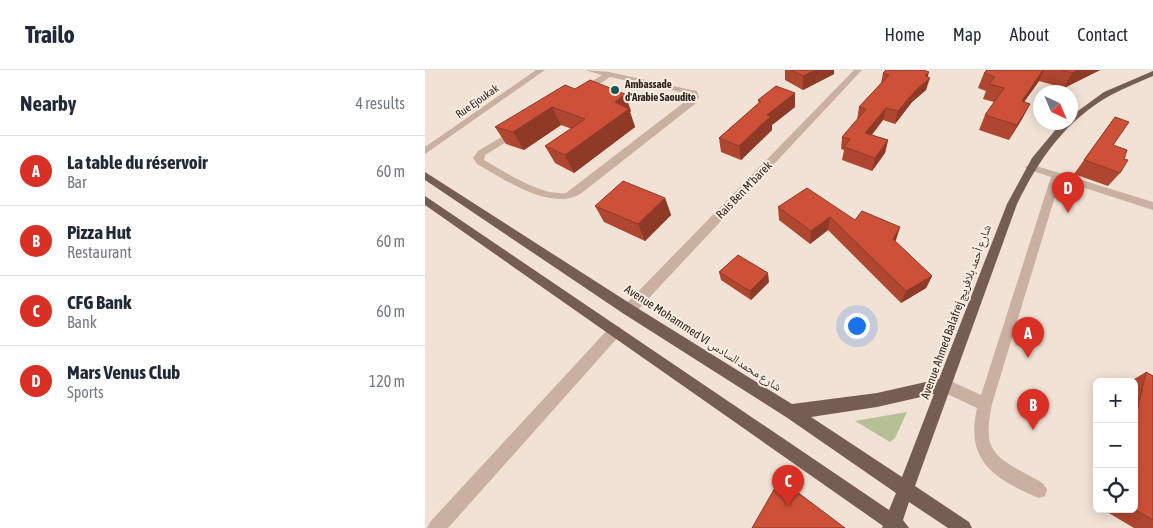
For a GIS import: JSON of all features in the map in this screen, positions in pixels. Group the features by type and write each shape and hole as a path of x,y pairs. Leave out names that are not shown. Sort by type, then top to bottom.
{"main road":[{"name":"Avenue Ahmed Balafrej شارع أحمد بلافريج","path":"1078,115 1107,94 1153,74"},
{"name":"Avenue Ahmed Balafrej شارع أحمد بلافريج","path":"895,526 906,489 943,385 1011,204 1030,167 1049,141 1060,130"},
{"name":"Avenue Mohammed VI شارع محمد السادس","path":"425,175 629,310 791,412 963,528"},
{"path":"425,200 895,526"},
{"path":"791,412 893,397 943,385"}],"street":[{"name":"Rue Ejoukak","path":"425,151 541,70"},
{"path":"527,126 481,153 478,158 487,165 527,185 551,195 562,197 579,190 695,98 694,93 687,91 589,70"},
{"name":"Rais Ben M’barek","path":"629,310 858,70"},
{"path":"573,98 609,74"},
{"path":"1030,167 1153,206"},
{"path":"1039,490 992,463 983,450 979,436 985,404 1056,176"},
{"path":"436,528 615,331"},
{"path":"943,385 985,404"}],"green space":[{"path":"907,412 895,438 890,442 855,421"}],"building":[{"path":"791,70 816,70 803,76"},
{"path":"886,70 923,70 929,72 925,76 930,78 916,90 898,111 886,108 865,133 888,140 875,158 844,147 850,139 842,137 866,109 859,107 889,75 883,73"},
{"path":"987,70 1043,70 1022,101 1030,104 1017,125 985,115 1004,88 989,84 995,77 984,73"},
{"path":"1061,70 1079,70 1072,73"},
{"path":"590,80 625,94 615,102 629,109 565,155 545,146 585,119 552,107 513,132 495,127 565,85 575,89"},
{"path":"776,86 795,93 767,115 771,116 739,146 719,138 761,101 758,100"},
{"path":"1115,117 1129,122 1113,145 1127,150 1124,159 1128,160 1120,173 1084,160"},
{"path":"623,181 665,198 638,224 595,206"},
{"path":"807,188 855,220 862,211 900,227 893,239 932,276 906,291 830,217 811,231 778,207"},
{"path":"738,255 768,273 750,291 719,272"},
{"path":"1146,372 1153,376 1153,520 1138,511 1138,407"},
{"path":"780,479 845,528 752,528"}],"place":[{"name":"Ambassade d'Arabie Saoudite","path":"615,90"},
{"name":"Mars Venus Club","path":"1068,213"},
{"name":"La table du réservoir","path":"1028,358"},
{"name":"Pizza Hut","path":"1033,430"},
{"name":"CFG Bank","path":"788,506"}]}
